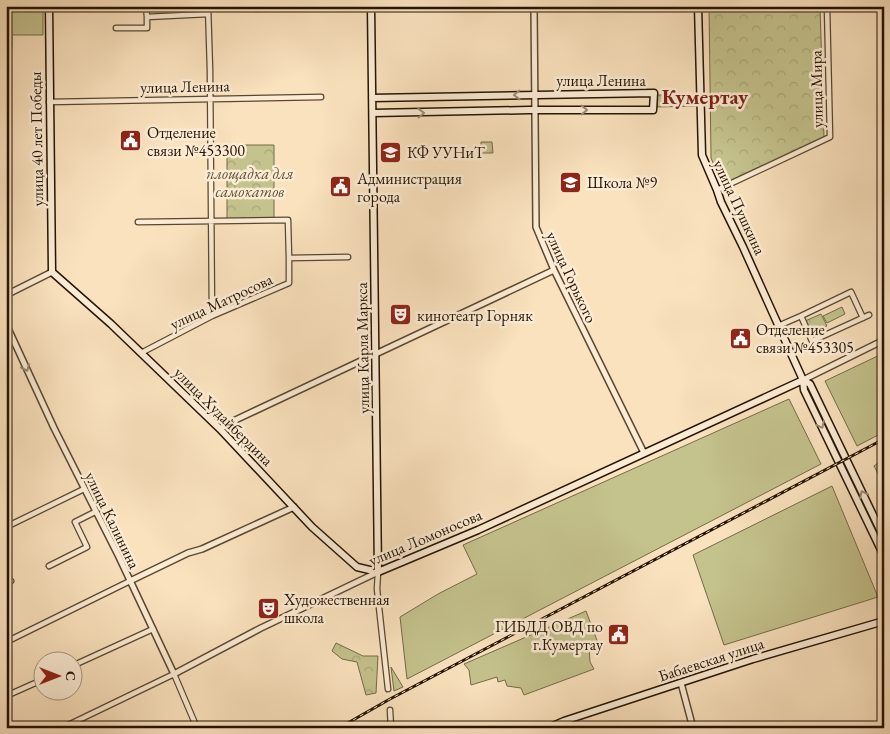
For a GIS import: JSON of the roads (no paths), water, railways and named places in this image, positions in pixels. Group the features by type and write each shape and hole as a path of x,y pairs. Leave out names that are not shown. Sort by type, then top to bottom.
{"main road":[{"name":"улица 40 лет Победы","path":"49,6 52,272"},
{"name":"улица Карла Маркса","path":"371,6 378,572"},
{"name":"улица Пушкина","path":"698,6 702,156 721,202 744,246 803,380 804,390 884,556"},
{"name":"улица Ленина","path":"372,98 654,93 653,110 373,113"},
{"name":"улица Худайбердина","path":"52,272 111,324 220,429 312,527 357,567 378,572"},
{"name":"улица Пушкина","path":"803,380 810,384 884,538"},
{"name":"улица Ломоносова","path":"378,572 478,530 803,380"},
{"name":"Бабаевская улица","path":"548,728 564,721 753,659 884,621"}],"street":[{"path":"116,28 147,28 146,6"},
{"path":"208,6 212,316"},
{"name":"улица Горького","path":"534,6 536,226 554,270 644,454"},
{"name":"улица Мира","path":"717,190 830,137 827,6"},
{"path":"147,17 208,14"},
{"name":"улица Ленина","path":"49,102 321,97"},
{"path":"138,222 211,220"},
{"name":"улица Матросова","path":"141,353 212,316 288,283 288,220 211,220"},
{"name":"улица Матросова","path":"289,258 348,257"},
{"path":"220,429 229,422 554,270"},
{"path":"6,295 52,272"},
{"path":"778,326 851,292 863,318"},
{"path":"801,316 812,341 869,315"},
{"name":"улица Калинина","path":"6,324 54,428 119,557 197,728"},
{"path":"803,380 884,340"},
{"path":"6,527 84,489"},
{"path":"6,642 188,553 202,549 294,507"},
{"path":"49,566 87,548 74,522 95,512"},
{"name":"улица Ломоносова","path":"62,728 174,674 261,628 378,572"},
{"name":"улица Карла Маркса","path":"378,572 377,589 388,689"},
{"path":"82,662 153,630"},
{"path":"681,683 693,728"},
{"path":"6,696 32,684"},
{"path":"390,710 391,728"}],"railway":[{"path":"339,728 390,699 884,439"}],"place":[{"name":"Отделение связи №453300","path":"131,141"},
{"name":"КФ УУНиТ","path":"391,152"},
{"name":"Школа №9","path":"571,182"},
{"name":"Администрация города","path":"341,187"},
{"name":"кинотеатр Горняк","path":"401,315"},
{"name":"Отделение связи №453305","path":"740,338"},
{"name":"Художественная школа","path":"268,608"},
{"name":"ГИБДД ОВД по г.Кумертау","path":"619,635"}],"district":[{"name":"Кумертау","path":"705,97"}],"park label":[{"name":"площадка для самокатов","path":"250,182"}]}
